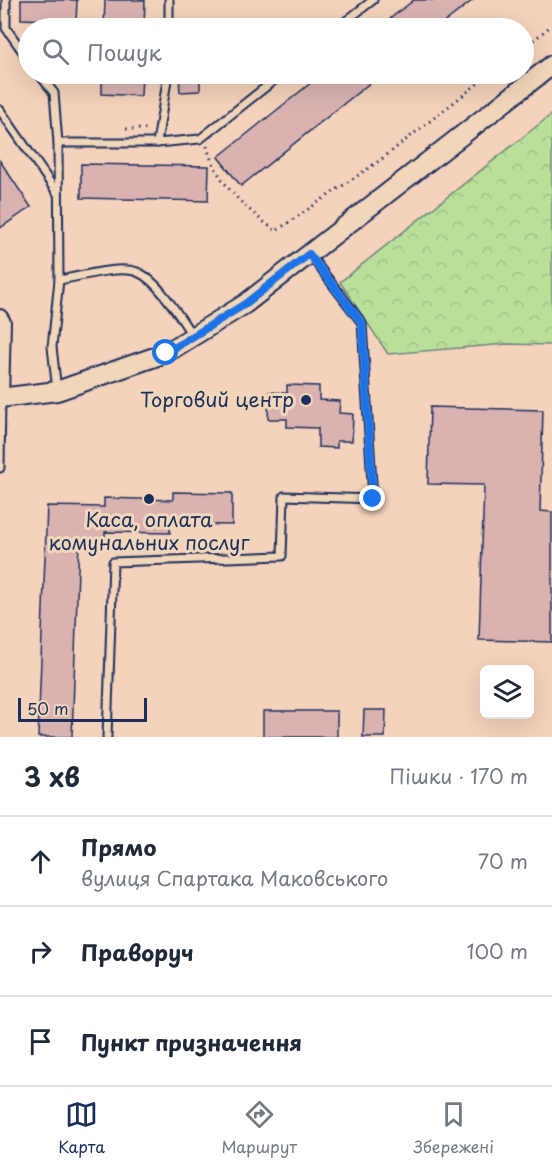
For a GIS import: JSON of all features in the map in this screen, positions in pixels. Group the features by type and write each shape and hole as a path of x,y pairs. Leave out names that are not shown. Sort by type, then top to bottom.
{"street":[{"path":"534,79 552,65"},
{"path":"0,317 3,322 1,398 57,391 166,353 245,304 528,84"}],"lane":[{"path":"6,0 6,28 18,45"},
{"path":"169,0 169,18"},
{"path":"350,18 373,0"},
{"path":"47,84 54,93 58,143 59,280 52,347 57,391"},
{"path":"157,143 167,84"},
{"path":"58,143 157,143 200,139 269,84"},
{"path":"0,110 58,194"},
{"path":"107,737 113,562 282,556 284,496 373,499 362,323 309,254"},
{"path":"59,280 121,269 138,272 152,282 193,337"},
{"path":"0,468 1,398"}],"path":[{"path":"534,40 552,25"},
{"path":"205,135 209,154 225,184 245,207 276,231 379,160 477,84"},
{"path":"124,130 160,128"}],"green space":[{"path":"552,114 552,345 506,344 388,354 340,282"}],"building":[{"path":"21,0 77,0 76,18 21,18"},
{"path":"105,0 145,0 144,18 104,18"},
{"path":"414,0 473,0 450,18 391,18"},
{"path":"102,84 142,84 141,96 102,94"},
{"path":"180,84 200,84 200,91 180,92"},
{"path":"309,84 368,84 241,186 218,157"},
{"path":"0,161 31,207 0,228"},
{"path":"81,164 209,166 208,201 81,198"},
{"path":"287,385 319,386 319,400 340,401 339,413 353,414 352,441 337,441 337,448 318,447 318,428 287,427 287,419 268,419 269,392 287,393"},
{"path":"430,407 543,410 540,511 552,512 552,642 479,640 484,485 428,484"},
{"path":"173,492 232,493 232,525 170,524 170,533 105,532 105,542 79,542 72,737 38,737 47,506 104,507 104,498 173,500"},
{"path":"364,710 386,710 385,737 363,737"},
{"path":"263,711 337,711 337,737 263,737"}],"place":[{"name":"Торговий центр","path":"306,400"},
{"name":"Каса, оплата комунальних послуг","path":"149,499"}],"route":[{"path":"166,353 245,304 309,254 362,323 373,499"}]}
